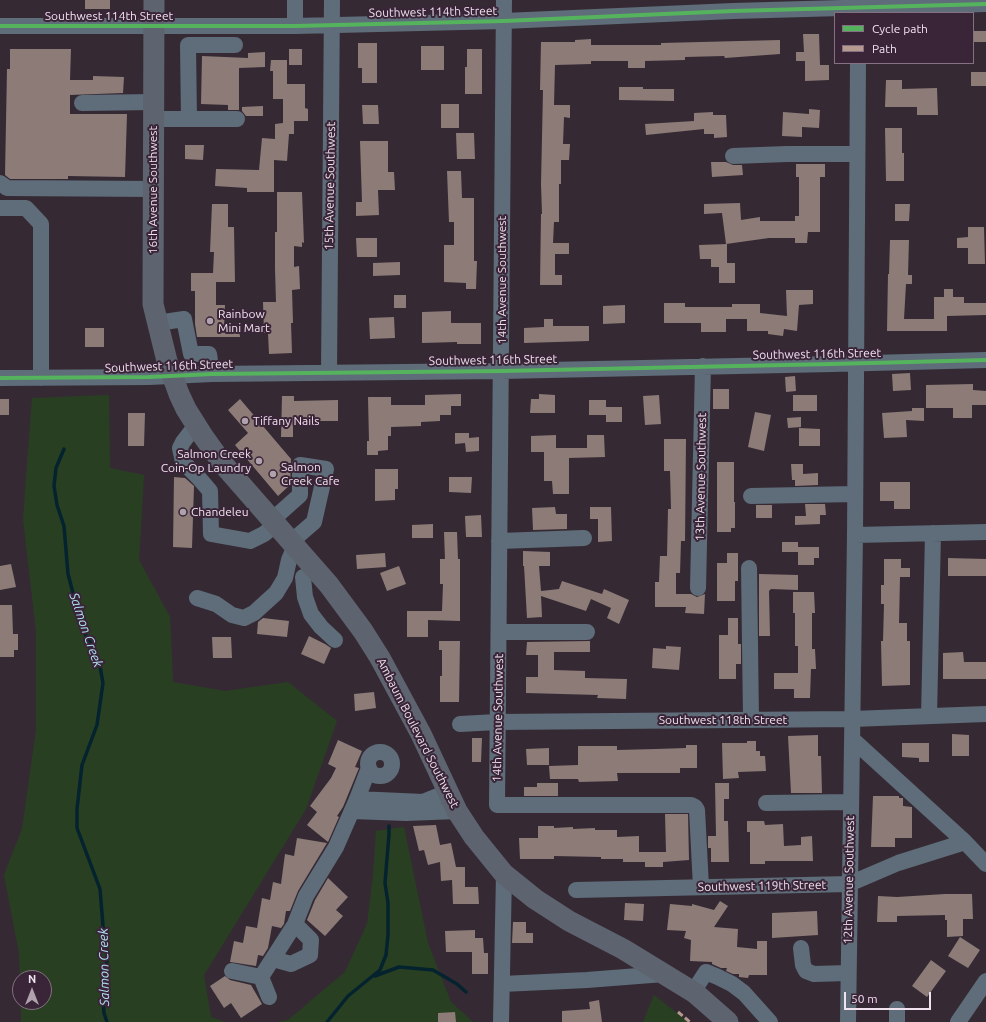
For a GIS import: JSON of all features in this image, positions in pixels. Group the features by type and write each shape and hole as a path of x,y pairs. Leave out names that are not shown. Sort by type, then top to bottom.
{"main road":[{"name":"16th Avenue Southwest","path":"154,0 153,304 167,361 173,376"},
{"name":"Ambaum Boulevard Southwest","path":"173,376 180,396 196,425 223,464 293,544 308,572 329,585 363,631 380,658 421,734 457,811 474,837 504,874 535,899 569,921 623,949 693,992 728,1022"}],"street":[{"path":"295,0 295,26"},
{"name":"15th Avenue Southwest","path":"329,372 332,0"},
{"name":"14th Avenue Southwest","path":"504,0 497,805 691,805 697,810 701,887"},
{"name":"Southwest 114th Street","path":"0,26 295,26 504,21 732,6 858,7 986,4"},
{"path":"189,119 188,45 235,45"},
{"name":"12th Avenue Southwest","path":"848,1022 855,535 858,64"},
{"path":"82,103 153,111 189,119 237,118"},
{"path":"733,156 857,154"},
{"path":"0,184 7,188 153,190"},
{"path":"0,208 26,208 41,224 41,378"},
{"path":"157,323 184,319 191,354 209,354 212,374"},
{"name":"Southwest 116th Street","path":"0,378 329,372 501,371 986,360"},
{"name":"13th Avenue Southwest","path":"698,588 703,366"},
{"path":"196,425 180,448 183,462 210,491 211,534 250,541 264,534 300,495 300,465 326,469 314,522 293,544 285,578 276,594"},
{"path":"751,496 855,494"},
{"path":"855,535 986,532"},
{"path":"929,716 933,533"},
{"path":"499,541 584,538"},
{"path":"749,568 751,720"},
{"path":"285,578 308,572"},
{"path":"196,598 216,604 232,615 244,618 254,613 276,594 298,582 308,572"},
{"path":"308,572 305,597 311,614 321,627 335,640"},
{"path":"499,632 587,632"},
{"name":"Southwest 118th Street","path":"460,724 497,722 852,719 986,714"},
{"path":"852,739 965,842 986,864"},
{"path":"261,977 295,924 306,896 336,847 355,805 369,768"},
{"path":"355,805 406,801 423,802 448,792"},
{"path":"406,801 457,811"},
{"path":"766,803 851,802"},
{"name":"Southwest 119th Street","path":"576,890 849,884 898,863 965,842"},
{"path":"501,1022 504,874"},
{"path":"273,959 291,964 310,955 311,940 295,924"},
{"path":"801,948 803,965 806,972 814,974 848,973"},
{"path":"232,971 261,977"},
{"path":"693,992 706,972 732,984 744,993 770,1022"},
{"path":"502,984 587,980 664,974"},
{"path":"261,977 269,998"},
{"path":"958,1022 986,981"}],"green space":[{"path":"109,395 110,468 144,475 139,560 170,617 173,682 225,691 288,682 337,721 306,809 204,975 211,1017 225,1022 21,1022 21,1010 52,1010 52,970 20,970 19,953 4,875 22,829 36,730 36,631 23,519 32,398"},
{"path":"404,827 428,943 451,1002 473,1022 276,1022 288,1020 345,972 367,924 373,875 376,831"},
{"path":"654,995 688,1022 643,1022"}],"building":[{"path":"85,0 110,0 110,9 85,9"},
{"path":"974,31 986,31 986,42 974,42"},
{"path":"803,34 819,34 820,65 829,65 829,80 805,81 805,61 796,61 796,52 804,52"},
{"path":"591,39 591,45 661,45 661,43 780,40 780,54 725,58 724,56 685,57 685,60 645,61 645,68 628,68 628,61 591,61 591,64 555,65 554,105 570,105 570,118 564,117 563,144 570,144 569,160 561,160 561,184 559,184 559,222 554,222 553,243 569,243 569,254 555,254 555,275 562,275 562,285 540,285 543,90 540,90 541,42 575,42 575,40"},
{"path":"358,43 377,43 377,83 362,83 362,68 358,68"},
{"path":"421,46 444,46 444,70 421,70"},
{"path":"10,49 71,49 70,80 93,80 93,76 124,77 123,93 70,95 70,114 127,114 125,177 68,176 68,179 10,179 5,175 7,69 10,69"},
{"path":"289,49 302,49 302,65 289,65"},
{"path":"467,49 482,49 482,94 465,94"},
{"path":"265,52 265,67 239,68 239,110 228,110 228,105 201,104 202,56 248,58 248,53"},
{"path":"271,60 287,60 287,84 305,84 305,108 308,109 308,121 294,121 294,134 289,134 287,161 274,160 274,192 247,192 247,188 215,186 216,169 259,170 262,138 275,139 275,124 283,123 283,99 273,99 273,71 270,71"},
{"path":"971,72 986,72 986,86 971,86"},
{"path":"886,80 902,80 902,89 937,88 938,115 917,115 917,107 885,107"},
{"path":"619,87 674,89 674,101 619,100"},
{"path":"441,104 459,104 459,128 441,128"},
{"path":"362,105 378,105 379,124 363,124"},
{"path":"263,106 263,116 246,116 242,111 242,107"},
{"path":"809,109 820,110 819,128 802,127 802,137 782,136 783,112 809,114"},
{"path":"713,112 713,115 726,115 727,137 714,138 714,134 704,134 704,129 646,135 645,124 694,121 694,113"},
{"path":"885,128 902,128 904,181 886,181"},
{"path":"456,133 474,133 475,159 457,159"},
{"path":"360,141 388,141 388,172 394,172 395,190 378,190 379,215 356,216 356,202 362,202"},
{"path":"185,145 204,145 203,160 185,159"},
{"path":"711,162 726,162 733,165 742,165 743,175 712,177"},
{"path":"796,164 825,164 825,177 820,177 820,232 808,232 807,243 795,243 795,238 769,238 726,244 722,213 704,214 704,204 740,203 741,220 760,217 760,221 795,221 795,216 799,216 799,177 796,177"},
{"path":"447,171 461,171 462,198 474,198 474,261 477,261 476,289 466,289 466,283 444,282 444,245 454,245 454,222 449,222"},
{"path":"277,192 302,192 304,243 302,242 302,247 294,246 294,267 299,266 300,289 292,290 292,353 269,354 268,333 264,333 263,302 276,302 275,232 277,232"},
{"path":"212,204 228,204 228,227 234,227 235,282 216,282 216,305 225,305 224,328 239,327 240,337 197,337 195,324 195,291 191,291 191,273 213,273 214,252 210,252"},
{"path":"895,204 910,204 909,221 895,221"},
{"path":"968,227 984,227 985,264 968,264 968,248 957,248 957,238 968,237"},
{"path":"356,238 377,238 377,257 357,257"},
{"path":"890,240 909,240 908,275 912,275 912,284 906,284 904,319 934,319 934,297 944,297 944,289 953,289 953,297 964,297 964,303 986,303 986,315 947,316 947,331 887,331"},
{"path":"727,244 727,263 735,263 735,283 719,283 719,267 711,267 711,259 700,259 699,245"},
{"path":"400,262 400,275 373,276 373,263"},
{"path":"786,290 813,290 813,304 799,305 797,331 784,329 783,336 768,334 768,331 747,331 747,319 726,319 726,332 701,332 701,323 664,323 664,303 685,303 685,307 732,307 732,304 760,304 760,313 787,316"},
{"path":"394,295 406,295 406,308 394,308"},
{"path":"625,305 625,323 603,324 603,306"},
{"path":"451,311 451,323 481,323 481,344 457,344 457,342 422,343 422,312"},
{"path":"394,317 395,338 370,339 369,318"},
{"path":"544,319 553,319 553,326 589,326 589,341 524,343 524,328 544,327"},
{"path":"85,328 104,328 104,347 85,347"},
{"path":"910,373 911,390 893,391 892,374"},
{"path":"795,376 796,391 786,392 785,377"},
{"path":"973,384 973,390 986,391 986,405 972,405 972,418 953,418 953,408 926,408 926,385"},
{"path":"713,389 729,389 729,409 713,409"},
{"path":"461,394 461,406 451,406 451,415 440,415 440,421 421,422 421,426 391,427 391,436 388,436 388,450 378,451 378,455 367,455 367,441 369,441 368,397 391,397 391,405 425,405 425,395"},
{"path":"539,394 555,395 555,413 530,413 531,399 539,399"},
{"path":"659,395 661,424 645,425 643,396"},
{"path":"793,395 817,395 817,411 793,411"},
{"path":"282,396 294,396 294,401 338,400 338,421 293,421 293,437 281,437"},
{"path":"0,399 9,399 9,415 0,415"},
{"path":"240,399 291,459 290,485 278,496 235,445 248,433 228,410"},
{"path":"589,400 606,400 606,415 589,415"},
{"path":"606,407 622,407 622,422 606,422"},
{"path":"912,408 924,408 924,421 906,420 907,437 884,438 882,413 912,411"},
{"path":"755,412 771,415 764,451 748,447"},
{"path":"128,413 145,413 144,446 128,446"},
{"path":"801,417 801,427 788,428 787,418"},
{"path":"799,428 820,429 820,446 799,446"},
{"path":"455,433 469,433 469,438 479,437 479,451 466,452 465,443 455,444"},
{"path":"556,435 556,448 587,448 587,435 604,435 605,457 569,458 569,494 553,494 552,481 544,481 544,452 531,452 531,436"},
{"path":"664,439 686,439 685,541 681,541 680,573 676,573 676,594 691,594 697,597 705,594 704,614 685,613 686,607 655,607 655,582 659,582 660,556 667,556 668,509 671,509 670,471 664,471"},
{"path":"717,462 734,462 735,528 731,528 731,532 717,532"},
{"path":"791,464 803,464 803,474 818,473 818,485 795,486 795,480 792,480"},
{"path":"375,469 398,469 398,489 395,489 395,500 375,501"},
{"name":"Chandeleu","path":"174,477 185,478 194,486 192,548 173,547"},
{"path":"449,477 472,477 471,493 449,492"},
{"path":"880,482 910,482 910,509 894,509 894,501 880,501"},
{"path":"805,504 825,504 826,515 820,515 820,524 795,525 795,516 806,516"},
{"path":"756,505 772,505 772,518 756,518"},
{"path":"555,507 556,514 567,514 567,529 533,530 532,508"},
{"path":"590,507 611,507 612,541 598,542 598,519 590,519"},
{"path":"481,515 482,537 466,537 465,516"},
{"path":"433,524 433,538 412,538 412,525"},
{"path":"444,532 457,532 458,559 460,559 460,621 428,620 428,637 407,637 407,611 442,611 443,584 440,584 440,559 445,559"},
{"path":"782,542 798,542 798,552 782,552"},
{"path":"798,547 819,547 819,558 814,558 814,565 798,565"},
{"path":"523,551 550,552 550,566 539,566 541,591 559,589 562,581 602,594 604,589 629,600 619,624 607,618 611,608 591,599 586,611 541,596 542,617 527,618"},
{"path":"385,553 386,567 357,569 356,555"},
{"path":"727,553 738,553 738,581 735,581 735,601 717,601 717,563 727,563"},
{"path":"948,558 986,559 986,576 948,576"},
{"path":"884,559 901,559 901,568 910,568 910,577 900,577 899,623 907,623 907,641 910,641 910,685 882,686 881,641 883,641 884,604 881,604 881,585 884,585"},
{"path":"11,564 16,587 0,590 0,566"},
{"path":"399,566 406,584 387,591 380,573"},
{"path":"759,574 798,575 798,590 771,589 769,591 770,636 759,636"},
{"path":"793,592 814,592 815,613 812,613 812,649 815,649 816,669 811,669 810,698 794,698 794,689 774,689 774,673 798,673 798,646 795,646 795,613 793,613"},
{"path":"0,605 12,605 13,634 18,634 18,650 14,650 14,657 0,657"},
{"path":"263,618 289,621 287,637 257,634 258,622"},
{"path":"728,618 738,618 738,644 741,644 741,664 736,664 736,679 719,679 719,635 728,635"},
{"path":"309,636 331,648 324,664 301,654"},
{"path":"212,637 231,637 232,658 213,658"},
{"path":"439,641 460,641 459,702 440,702 442,650 439,650"},
{"path":"590,641 590,652 554,652 554,670 585,671 585,678 627,679 626,699 597,698 598,695 526,693 526,677 538,677 538,655 526,655 527,642"},
{"path":"666,646 681,647 679,670 652,668 653,648 666,649"},
{"path":"963,652 964,662 986,662 986,679 943,679 943,653"},
{"path":"374,692 376,708 355,711 354,694"},
{"path":"952,734 969,735 969,756 952,756"},
{"path":"818,735 818,756 821,756 822,793 791,793 788,736"},
{"path":"472,738 482,738 481,762 472,762"},
{"path":"338,740 362,751 355,767 359,768 343,807 337,816 339,817 328,842 307,825 317,812 310,806 331,778 336,768 328,764"},
{"path":"747,741 756,741 756,751 760,751 760,756 765,756 766,771 738,772 739,778 723,779 722,743 747,743"},
{"path":"902,743 929,743 929,762 919,762 919,758 902,757"},
{"path":"686,745 697,745 697,768 680,768 680,773 617,773 618,781 579,782 578,779 550,779 549,766 578,765 578,746 617,746 617,750 686,748"},
{"path":"549,748 549,765 527,765 526,749"},
{"path":"537,783 558,783 558,796 524,796 524,787 537,787"},
{"path":"715,783 729,783 729,799 724,799 724,821 728,821 729,862 711,862 711,848 708,848 708,836 716,836"},
{"path":"873,796 899,796 899,798 903,798 903,806 912,807 912,838 895,838 895,847 871,847"},
{"path":"665,814 688,814 689,860 663,862 663,867 645,867 645,862 623,862 623,859 601,859 601,857 554,856 554,859 520,859 519,838 538,838 538,826 554,826 554,828 573,827 573,829 595,828 595,830 617,830 617,837 639,836 639,852 666,852"},
{"path":"747,821 764,821 765,825 783,824 784,846 801,845 801,837 812,836 813,861 765,861 765,864 750,864 750,832 747,832"},
{"path":"436,825 440,845 451,843 456,867 465,867 465,887 478,887 479,904 453,904 452,880 441,881 440,862 428,865 424,850 419,851 413,826"},
{"path":"297,838 327,843 298,891 290,911 286,911 284,924 281,928 272,926 268,948 263,956 258,955 256,966 230,962 234,941 243,943 246,926 257,928 262,898 270,900 273,882 281,884 285,854 294,856"},
{"path":"328,878 348,897 336,910 343,916 325,936 307,920 315,900"},
{"path":"972,894 973,919 963,919 963,936 947,937 947,920 945,920 945,915 897,916 897,922 877,922 878,896 897,897"},
{"path":"720,901 728,906 714,927 738,929 737,947 757,949 757,941 767,941 767,975 749,975 748,978 739,977 739,974 733,974 726,971 727,968 721,968 712,964 712,962 690,961 691,940 684,938 686,931 667,930 670,904 692,906 692,904 714,910"},
{"path":"625,903 644,904 643,921 624,920"},
{"path":"817,911 818,935 772,938 772,913"},
{"path":"513,922 526,922 526,933 533,933 533,943 512,943"},
{"path":"475,930 475,938 483,938 484,953 488,953 488,974 472,974 472,952 446,952 445,931"},
{"path":"960,937 980,950 968,968 948,956"},
{"path":"931,960 946,971 927,997 912,986"},
{"path":"225,976 230,980 251,985 262,1004 241,1018 231,1003 224,1008 210,986"},
{"path":"599,1000 602,1022 562,1022 562,1011 590,1009 589,1002"},
{"path":"455,1012 456,1022 438,1022 438,1013"}],"waterway":[{"name":"Salmon Creek","path":"64,449 56,468 54,486 57,505 64,526 68,574 79,616 85,634 94,648 100,666 103,683 97,725 82,765 77,809 77,828 100,889 103,926 106,940 107,961 105,970 107,987 103,1000 104,1013 107,1022"},
{"path":"327,1022 348,996 380,970 386,955 388,935 388,903 385,883 389,826"},
{"path":"375,976 399,967 433,970 457,984 466,992"}],"marked path":[{"path":"678,1012 690,1022"}],"cycle path":[{"path":"0,26 295,26 504,21 733,11 986,4"},
{"path":"0,378 501,371 986,360"}],"place":[{"name":"Rainbow Mini Mart","path":"210,321"},
{"name":"Tiffany Nails","path":"245,421"},
{"name":"Salmon Creek Coin-Op Laundry","path":"259,461"},
{"name":"Salmon Creek Cafe","path":"273,474"},
{"name":"Chandeleu","path":"183,512"}]}
